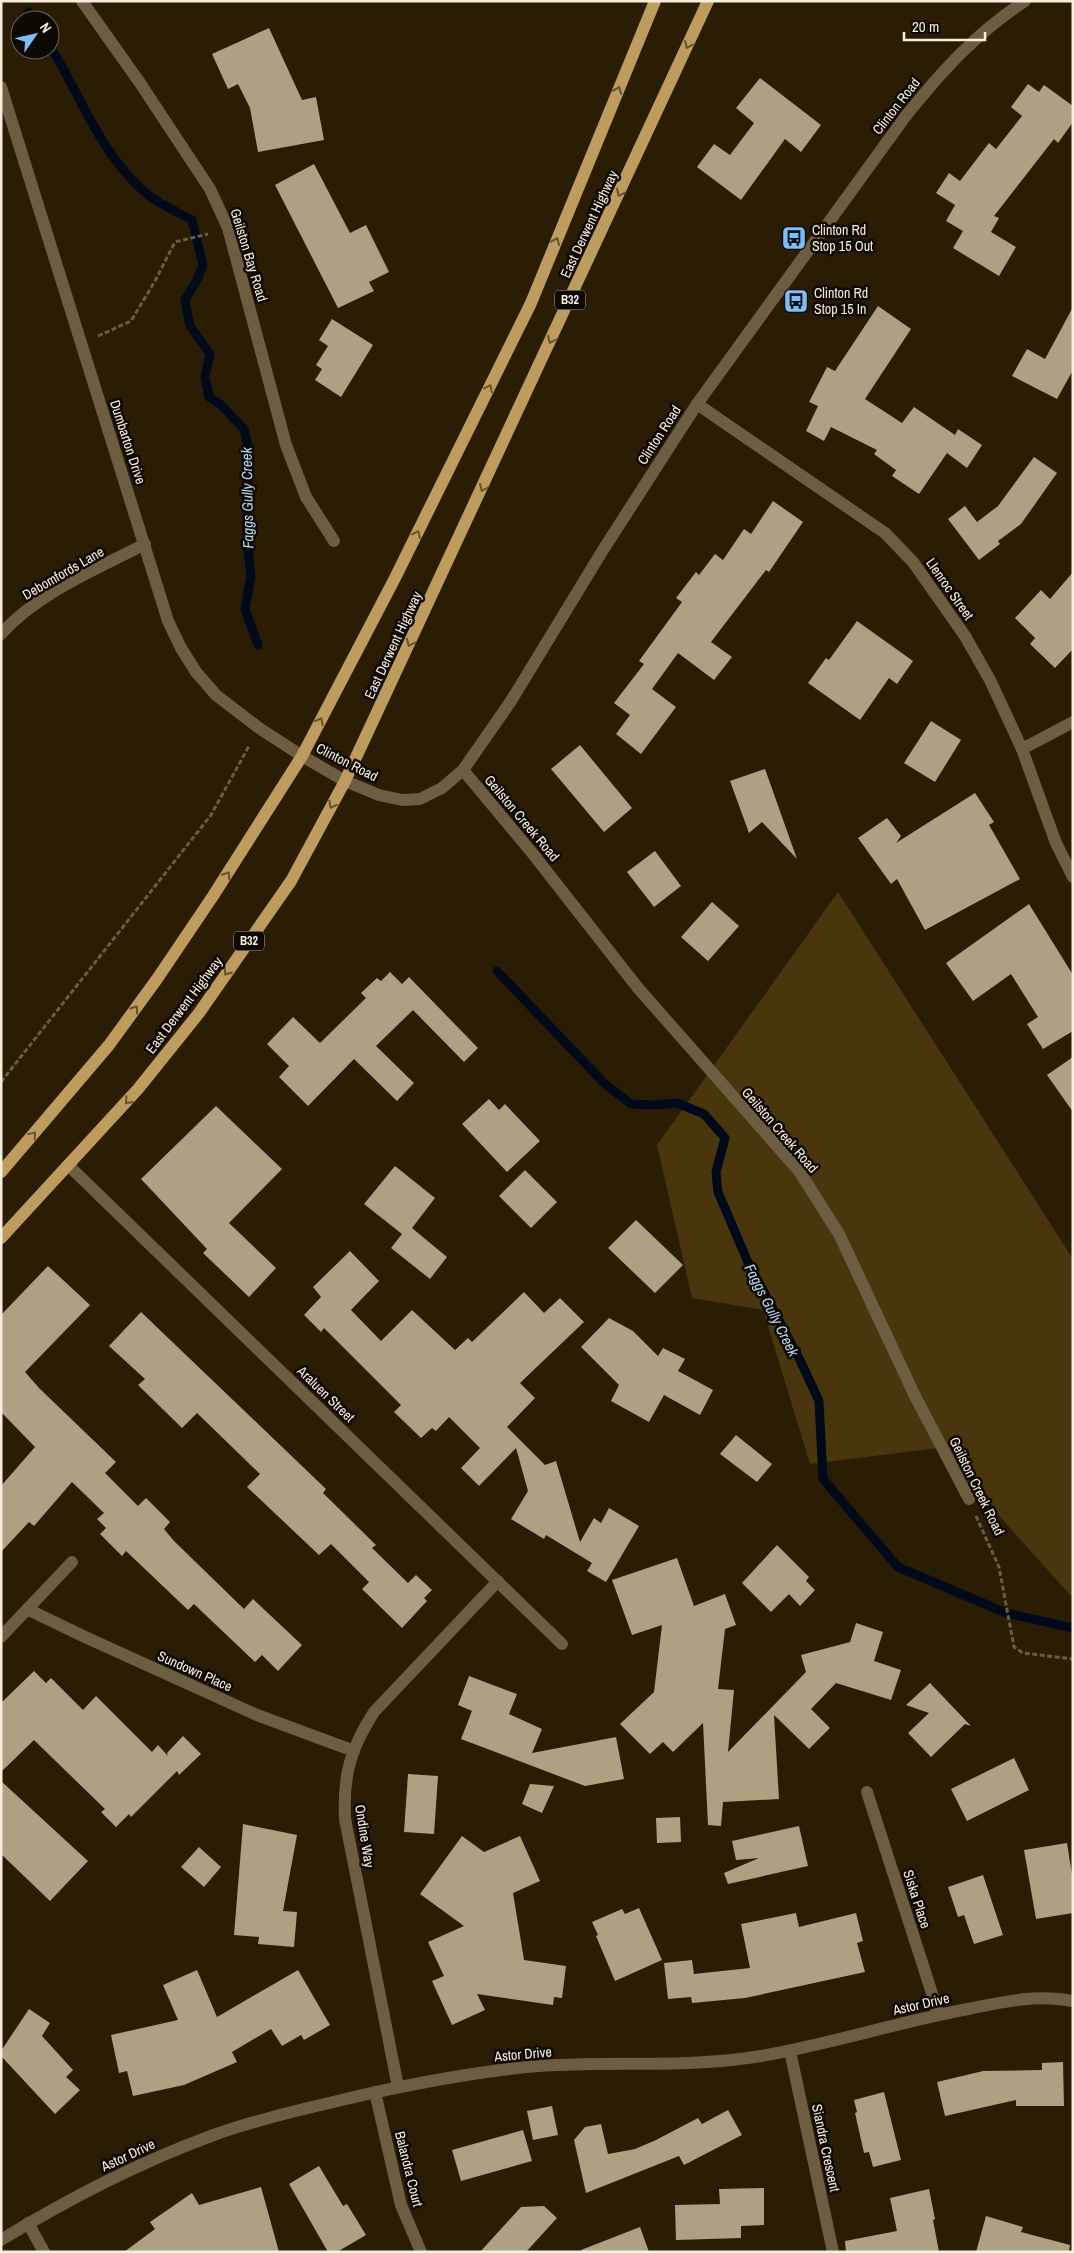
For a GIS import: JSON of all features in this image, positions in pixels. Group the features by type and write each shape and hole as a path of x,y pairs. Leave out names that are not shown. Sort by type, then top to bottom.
{"main road":[{"name":"East Derwent Highway","path":"1,1172 109,1045 157,979 214,896 302,756 395,578 531,303 655,1"},
{"name":"East Derwent Highway","path":"1,1238 138,1089 199,1013 291,881 345,781 708,1"}],"street":[{"name":"Geilston Bay Road","path":"82,1 140,83 210,189 228,228 286,445 306,497 334,541"},
{"name":"Clinton Road","path":"302,756 345,781 379,795 402,800 420,799 442,788 462,770 511,701 603,550 697,404 905,117 937,78 968,46 996,20 1025,1"},
{"name":"Dumbarton Drive","path":"1,87 168,621 181,648 196,672 216,695 259,728 302,756"},
{"name":"Llenroc Street","path":"697,404 885,533 913,562 965,636 990,680 1022,749 1056,844 1073,877"},
{"name":"Debomfords Lane","path":"1,634 11,623 38,601 145,544"},
{"path":"1022,749 1073,722"},
{"name":"Geilston Creek Road","path":"462,770 533,854 638,988 798,1171 839,1234 915,1396 969,1499"},
{"name":"Araluen Street","path":"69,1166 562,1644"},
{"path":"1,1637 72,1562"},
{"name":"Ondine Way","path":"398,2087 345,1820 344,1792 346,1771 363,1729 389,1694 498,1581"},
{"name":"Sundown Place","path":"27,1609 257,1715 354,1751"},
{"name":"Siska Place","path":"867,1792 939,2014"},
{"name":"Astor Drive","path":"2,2238 82,2193 144,2163 213,2135 276,2116 375,2092 451,2077 529,2067 594,2064 671,2064 736,2060 790,2051 939,2014 1027,1998 1073,2001"},
{"name":"Siandra Crescent","path":"790,2051 833,2252"},
{"name":"Balandra Court","path":"375,2092 401,2205 421,2252"},
{"path":"28,2223 44,2252"}],"path":[{"path":"81,344 131,321 155,281 175,242 209,233"},
{"path":"1,1082 211,815 259,728"},
{"name":"Geilston Creek Road","path":"969,1499 999,1567 1014,1646 1023,1653 1073,1659"}],"shaded area":[{"path":"838,892 1073,1259 1073,1598 938,1448 810,1464 763,1310 692,1298 657,1145"}],"building":[{"path":"269,28 302,100 316,97 324,140 258,152 250,108 238,84 228,89 212,54"},
{"path":"760,78 821,125 801,152 785,139 741,200 697,167 714,144 730,155 754,123 736,108"},
{"path":"1028,84 1039,92 1044,85 1073,106 1073,122 1058,143 1054,139 994,216 999,218 991,232 1016,247 999,276 953,248 963,231 946,221 955,205 936,193 949,173 960,181 989,143 996,149 1022,116 1011,107"},
{"path":"314,164 350,233 366,225 389,272 369,282 374,291 338,308 275,185"},
{"path":"878,306 911,329 865,399 902,423 914,407 955,435 958,429 982,445 967,468 947,453 919,494 892,476 896,470 874,454 877,450 831,427 824,441 806,431 818,406 809,402 827,367 835,371"},
{"path":"1073,307 1073,370 1057,399 1012,376 1027,349 1045,359"},
{"path":"332,319 373,345 341,397 315,380 322,369 316,365 328,346 319,340"},
{"path":"1034,457 1057,473 1021,524 998,541 1000,544 979,560 948,519 965,506 977,522 998,506"},
{"path":"773,501 803,522 769,572 766,570 711,642 732,657 714,680 678,653 652,689 676,707 641,754 616,734 630,715 614,703 644,664 639,661 682,602 676,598 696,572 699,575 715,554 723,560 744,529 751,534"},
{"path":"1073,572 1073,649 1055,668 1030,644 1035,638 1015,618 1041,590 1050,599"},
{"path":"857,621 913,661 897,684 889,678 860,720 808,683 826,658 829,660"},
{"path":"931,721 961,740 935,782 904,763"},
{"path":"580,745 632,808 604,832 551,769"},
{"path":"765,769 797,859 762,822 749,833 730,781"},
{"path":"975,793 994,822 989,825 1020,879 925,930 897,879 891,884 858,838 887,818 901,836 896,843"},
{"path":"655,851 681,886 654,907 627,872"},
{"path":"712,902 739,926 708,961 681,937"},
{"path":"1029,904 1073,975 1073,1031 1043,1049 1027,1024 1038,1017 1011,974 973,1001 946,963"},
{"path":"390,972 402,984 409,977 478,1048 464,1062 413,1010 376,1046 414,1083 397,1101 354,1059 308,1106 279,1077 289,1066 267,1044 293,1017 320,1043 366,998 361,993 377,978 381,981"},
{"path":"1073,1057 1073,1112 1047,1075"},
{"path":"489,1099 499,1110 505,1104 540,1141 507,1172 462,1124"},
{"path":"216,1106 282,1169 229,1223 276,1268 249,1297 203,1253 207,1249 141,1179"},
{"path":"395,1166 435,1198 412,1228 447,1257 430,1279 391,1248 402,1234 364,1204"},
{"path":"525,1170 557,1202 531,1228 499,1196"},
{"path":"636,1220 683,1265 655,1293 608,1248"},
{"path":"350,1251 379,1281 351,1310 381,1341 412,1310 455,1350 468,1338 472,1342 524,1292 544,1313 560,1298 584,1322 520,1383 535,1398 507,1427 545,1465 556,1461 580,1542 594,1518 601,1523 609,1508 639,1526 606,1582 587,1571 592,1563 546,1535 544,1539 511,1519 528,1491 516,1448 479,1486 461,1468 480,1448 449,1417 436,1431 432,1428 421,1438 394,1412 401,1405 324,1328 321,1332 304,1315 321,1297 313,1287"},
{"path":"48,1266 90,1305 25,1372 39,1388 116,1462 105,1473 138,1506 146,1498 170,1522 164,1529 174,1541 244,1609 253,1599 302,1645 278,1671 262,1655 255,1662 194,1604 188,1610 126,1551 122,1556 100,1534 106,1528 97,1519 104,1513 72,1482 34,1526 29,1522 1,1552 1,1486 35,1447 1,1412 1,1315"},
{"path":"141,1312 326,1489 323,1493 376,1545 372,1548 408,1583 416,1575 432,1590 424,1598 427,1601 402,1628 362,1589 369,1582 331,1544 319,1555 247,1487 260,1474 197,1413 182,1428 138,1385 145,1379 109,1346"},
{"path":"609,1318 633,1331 658,1356 663,1348 685,1359 678,1371 713,1390 700,1415 664,1395 649,1422 611,1401 619,1385 581,1347"},
{"path":"736,1435 772,1464 757,1482 720,1454"},
{"path":"777,1545 809,1577 806,1581 815,1590 800,1606 789,1594 771,1612 742,1583"},
{"path":"677,1558 694,1606 725,1594 736,1625 725,1629 718,1689 734,1690 728,1752 806,1672 801,1655 850,1642 856,1623 883,1632 874,1661 901,1670 891,1700 836,1683 811,1709 830,1728 809,1749 774,1715 779,1799 723,1802 721,1826 708,1825 703,1723 673,1752 663,1742 650,1754 620,1724 654,1692 662,1625 632,1635 612,1580"},
{"path":"34,1671 46,1683 51,1678 83,1710 96,1696 152,1752 158,1745 168,1756 167,1753 183,1736 201,1754 179,1775 177,1771 131,1817 129,1814 116,1827 101,1812 105,1809 34,1740 1,1772 1,1703"},
{"path":"469,1676 517,1694 509,1714 542,1729 532,1753 616,1737 624,1779 585,1786 461,1739 472,1711 458,1705"},
{"path":"930,1683 971,1726 965,1724 931,1757 908,1733 929,1713 906,1705"},
{"path":"1014,1758 1029,1790 967,1821 951,1789"},
{"path":"408,1774 438,1776 434,1834 404,1832"},
{"path":"1,1781 88,1861 50,1901 1,1854"},
{"path":"530,1784 554,1786 542,1813 522,1804"},
{"path":"680,1817 681,1842 657,1843 656,1818"},
{"path":"243,1824 297,1835 283,1911 297,1912 294,1947 258,1944 259,1937 234,1935"},
{"path":"799,1826 808,1866 728,1884 724,1873 759,1858 736,1860 732,1841"},
{"path":"462,1836 484,1852 520,1836 540,1881 513,1893 524,1960 566,1966 562,1998 554,1997 553,2005 477,1994 485,2010 452,2025 432,1981 444,1976 428,1942 464,1926 420,1894"},
{"path":"1067,1843 1073,1881 1073,1913 1036,1919 1024,1850"},
{"path":"199,1847 221,1867 204,1887 181,1867"},
{"path":"983,1875 1003,1935 974,1944 964,1915 958,1917 948,1887"},
{"path":"639,1908 662,1960 615,1981 592,1922 622,1909 625,1914"},
{"path":"796,1913 799,1927 856,1913 863,1941 857,1943 865,1972 745,1998 692,2003 691,1997 668,1999 664,1963 692,1960 694,1974 750,1968 741,1924"},
{"path":"197,1970 217,2017 298,1970 330,2025 304,2040 301,2035 282,2046 271,2029 232,2052 237,2062 184,2085 133,2096 127,2071 119,2073 111,2035 178,2020 163,1985"},
{"path":"29,2009 50,2023 42,2036 73,2070 66,2077 80,2090 55,2114 1,2056 1,2051"},
{"path":"1063,2062 1064,2106 1016,2106 1016,2100 945,2116 937,2082 983,2071 1042,2070 1042,2063"},
{"path":"884,2092 901,2160 873,2167 869,2152 864,2153 854,2100"},
{"path":"552,2106 558,2135 533,2140 527,2111"},
{"path":"728,2110 742,2135 684,2165 679,2156 586,2193 574,2140 585,2127 601,2124 608,2154 635,2149 698,2118 702,2124"},
{"path":"523,2130 532,2161 461,2181 452,2150"},
{"path":"319,2166 343,2206 347,2204 366,2235 337,2252 328,2252 289,2184"},
{"path":"261,2187 279,2252 124,2252 155,2229 150,2222 192,2193 199,2205"},
{"path":"764,2188 764,2225 741,2226 741,2238 676,2240 675,2205 720,2204 719,2189"},
{"path":"929,2189 939,2252 846,2252 845,2241 897,2231 890,2198"},
{"path":"544,2206 557,2218 526,2252 480,2252 521,2207"},
{"path":"986,2216 1023,2227 1021,2232 1070,2245 1069,2252 976,2252"},
{"path":"640,2227 649,2252 582,2252 581,2250"}],"waterway":[{"name":"Faggs Gully Creek","path":"58,60 92,124 116,161 130,178 151,197 192,220 203,265 197,280 185,300 190,326 210,354 205,377 209,397 221,405 244,429 248,446 247,540 251,576 245,609 258,645"},
{"name":"Faggs Gully Creek","path":"497,971 604,1083 631,1104 677,1103 704,1114 725,1138 716,1172 718,1192 747,1260 799,1358 819,1401 823,1479 898,1567 1006,1613 1073,1628"}],"place":[{"name":"Clinton Rd Stop 15 Out","path":"794,238"},
{"name":"Clinton Rd Stop 15 In","path":"796,301"}]}
